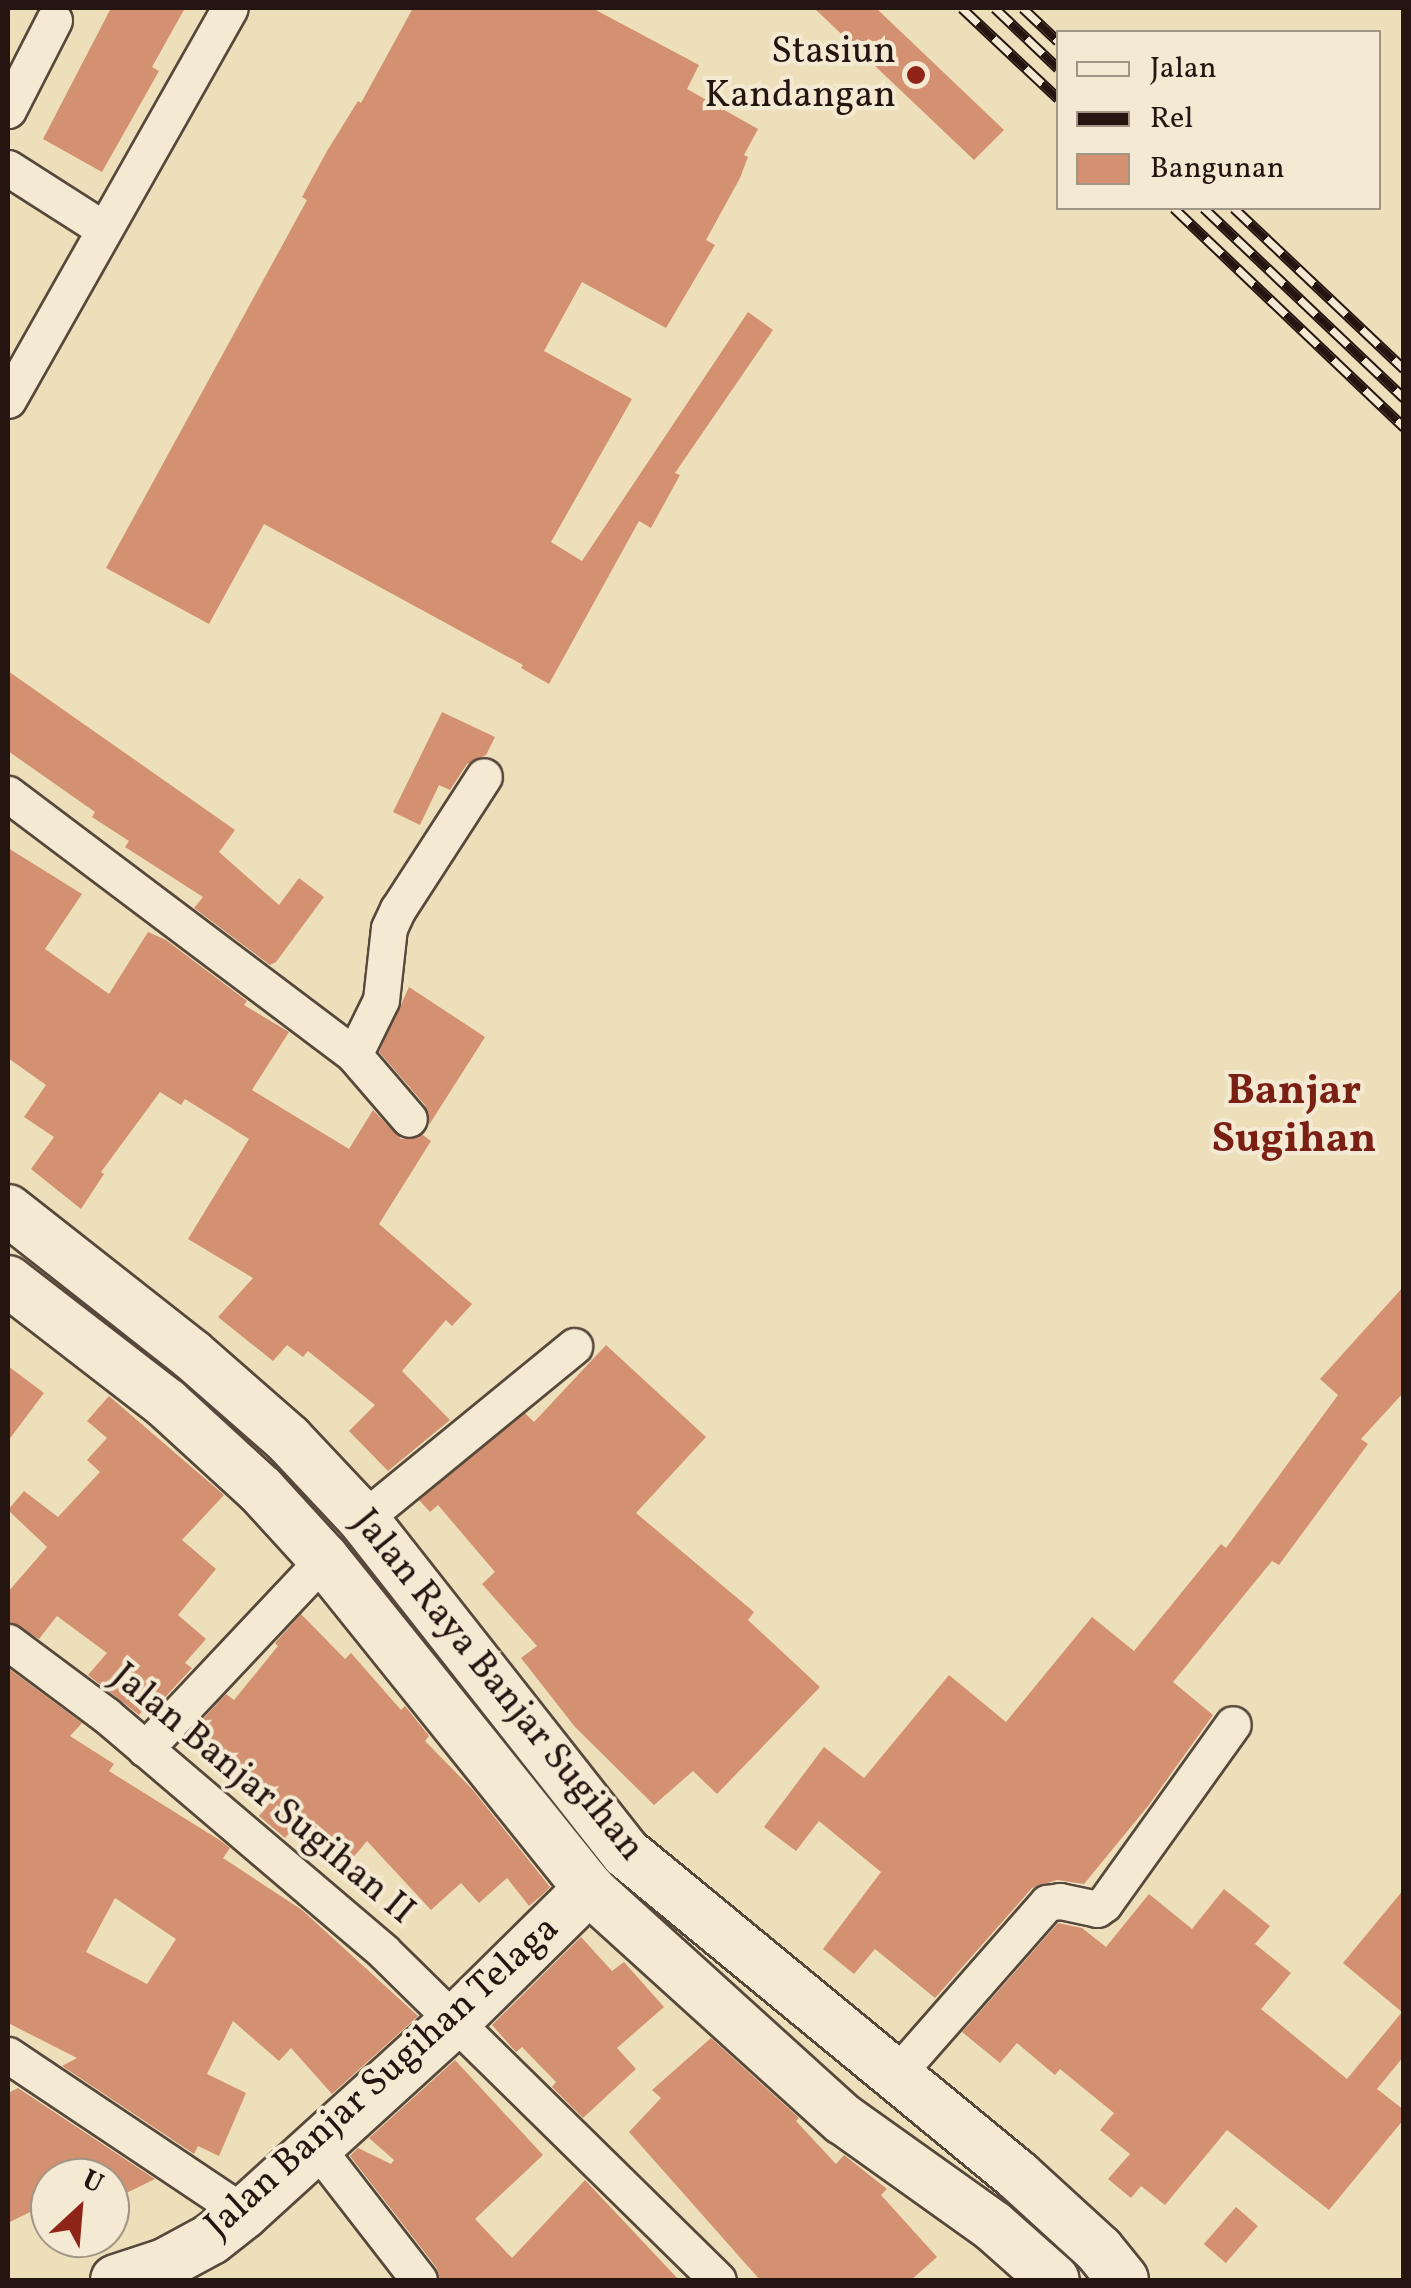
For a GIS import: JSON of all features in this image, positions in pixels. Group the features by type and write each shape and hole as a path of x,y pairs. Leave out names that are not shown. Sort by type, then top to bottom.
{"main road":[{"name":"Jalan Raya Banjar Sugihan","path":"11,1219 191,1354 288,1439 362,1519 626,1853 894,2078 1017,2175 1099,2250 1123,2280"},
{"name":"Jalan Raya Banjar Sugihan","path":"8,1281 166,1403 261,1490 324,1559 589,1889 843,2119 993,2226 1054,2280"},
{"name":"Jalan Banjar Sugihan Telaga","path":"116,2280 167,2272 211,2240 454,2022 589,1889"}],"street":[{"path":"9,395 230,8"},
{"path":"8,110 54,20"},
{"path":"8,168 102,228"},
{"path":"354,1056 381,1000 390,928 398,909 484,776"},
{"path":"8,794 354,1056 409,1119"},
{"path":"362,1519 574,1346"},
{"path":"145,1749 324,1559"},
{"name":"Jalan Banjar Sugihan II","path":"8,1642 145,1749 384,1952 593,2153 718,2280"},
{"path":"894,2078 1047,1903 1060,1900 1098,1908 1104,1904 1233,1724"},
{"path":"8,2055 244,2212"},
{"path":"316,2147 419,2280"}],"building":[{"path":"111,8 185,8 152,67 159,71 102,172 43,139"},
{"path":"413,8 592,8 699,65 687,89 758,129 744,155 748,157 740,178 706,240 715,245 666,328 582,282 544,351 632,399 551,542 582,561 748,312 773,330 675,473 680,475 651,528 639,521 549,684 521,668 523,665 264,524 209,624 106,568 307,200 302,197 327,151 358,101 361,103"},
{"name":"Stasiun Kandangan","path":"814,8 876,8 1004,130 974,160"},
{"path":"8,671 235,830 219,852 279,905 299,878 324,897 276,962 270,965 194,908 203,897 125,847 129,841 92,817 95,812 8,751"},
{"path":"442,712 495,737 486,755 467,764 450,790 439,785 420,825 393,812"},
{"path":"8,848 82,894 45,949 109,994 148,932 166,940 247,1001 244,1005 289,1032 252,1090 349,1149 373,1110 401,1139 423,1135 431,1141 379,1224 472,1304 452,1326 446,1320 402,1371 450,1420 388,1471 349,1431 375,1405 308,1351 303,1357 287,1345 273,1361 218,1317 253,1278 188,1239 249,1139 185,1099 181,1105 160,1092 101,1172 104,1174 81,1209 31,1169 54,1137 24,1117 46,1085 8,1058"},
{"path":"409,987 485,1037 429,1125 425,1105 379,1052"},
{"path":"1404,1286 1404,1392 1361,1439 1368,1444 1279,1565 1272,1561 1173,1682 1213,1715 1148,1806 1084,1884 1057,1880 1032,1888 935,1998 875,1949 854,1974 823,1949 881,1872 819,1821 796,1851 764,1827 824,1747 864,1778 949,1675 1006,1722 1092,1617 1134,1651 1221,1544 1226,1548 1338,1395 1320,1379"},
{"path":"606,1345 706,1437 636,1513 754,1612 748,1620 820,1687 717,1794 693,1771 654,1805 575,1727 521,1658 537,1646 482,1584 495,1572 438,1505 430,1512 419,1500 525,1413 534,1422"},
{"path":"8,1366 44,1393 8,1441"},
{"path":"109,1396 224,1495 182,1540 216,1569 178,1615 206,1639 185,1663 192,1668 157,1706 151,1701 139,1715 88,1675 107,1653 57,1616 39,1639 8,1621 8,1592 47,1547 8,1510 24,1491 58,1517 100,1472 87,1460 107,1438 87,1421"},
{"path":"301,1614 345,1659 351,1653 401,1710 405,1706 429,1736 425,1741 472,1789 550,1887 529,1906 507,1878 479,1903 461,1883 431,1910 367,1841 345,1867 296,1825 285,1838 259,1816 270,1803 192,1731 226,1694 234,1700"},
{"path":"8,1668 82,1723 70,1736 114,1764 109,1771 230,1848 223,1858 302,1910 418,2016 332,2094 291,2048 279,2061 233,2021 207,2074 246,2093 219,2156 198,2146 194,2154 62,2066 77,2058 8,2023","holes":["115,1898 176,1939 147,1984 86,1952"]},
{"path":"1224,1889 1270,1926 1255,1944 1291,1973 1261,2009 1347,2079 1402,2012 1343,1963 1404,1889 1404,2056 1377,2089 1404,2110 1404,2119 1329,2210 1227,2130 1165,2205 1141,2186 1131,2198 1108,2179 1130,2154 1100,2130 1114,2113 1060,2069 1055,2075 1017,2043 1000,2063 962,2032 1058,1923 1082,1928 1106,1947 1149,1894 1192,1929"},
{"path":"581,1937 612,1971 624,1962 664,2007 617,2048 636,2069 583,2118 552,2087 556,2082 522,2047 516,2052 492,2025"},
{"path":"711,2038 799,2118 796,2121 836,2164 844,2155 887,2189 881,2195 937,2257 911,2280 760,2280 629,2132 661,2098 652,2090"},
{"path":"455,2060 543,2155 475,2219 512,2258 585,2180 679,2280 440,2280 436,2267 350,2156 358,2148 391,2164 394,2160 369,2138"},
{"path":"18,2088 123,2158 30,2158 30,2212 8,2223 8,2093"},
{"path":"130,2162 155,2179 130,2191"},
{"path":"1236,2207 1258,2226 1226,2263 1204,2244"}],"railway":[{"path":"962,8 1056,96"},
{"path":"995,8 1056,66"},
{"path":"1023,8 1056,39"},
{"path":"1176,210 1404,427"},
{"path":"1206,210 1404,398"},
{"path":"1236,210 1404,369"}],"place":[{"name":"Stasiun Kandangan","path":"916,75"}],"district":[{"name":"Banjar Sugihan","path":"1294,1117"}]}
